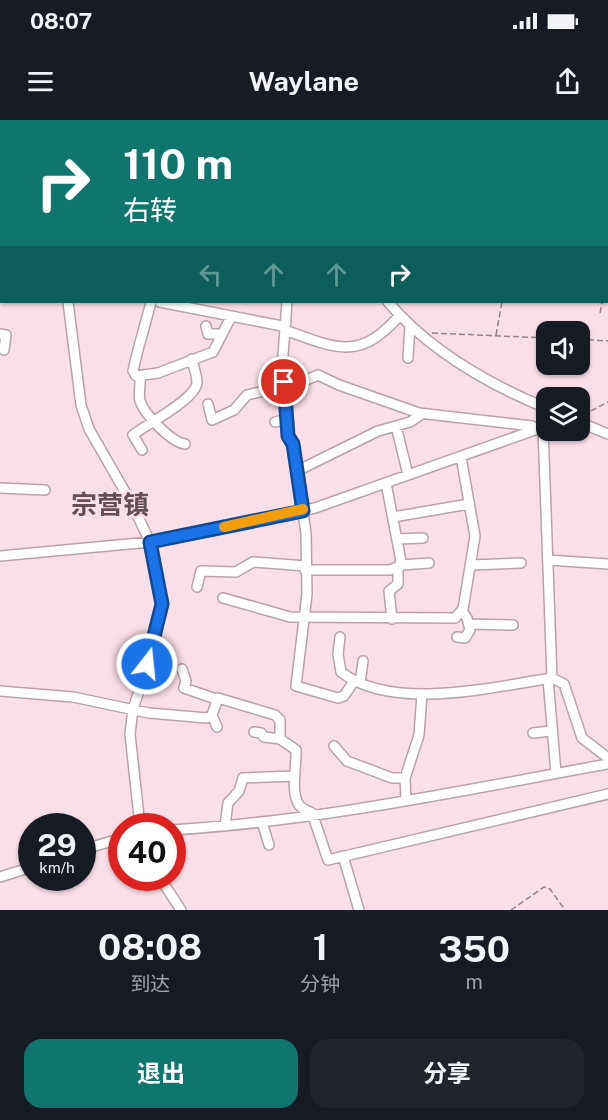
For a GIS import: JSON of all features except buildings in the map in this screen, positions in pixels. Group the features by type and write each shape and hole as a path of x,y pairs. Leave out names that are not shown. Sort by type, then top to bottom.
{"street":[{"path":"68,303 81,405 89,429 132,504 150,542 162,604 154,642 133,709 130,735 139,813"},
{"path":"151,303 142,344 137,351 132,374 140,376 158,374 213,352 231,317"},
{"path":"165,303 286,326 331,345 359,346 376,339 400,315"},
{"path":"287,303 282,368 288,436 293,444 306,533 305,618 296,686 338,698 344,696 357,682 363,661"},
{"path":"389,303 410,325 452,358 508,392 536,404"},
{"path":"408,358 410,325"},
{"path":"206,326 208,334 221,334"},
{"path":"0,334 6,334 4,350"},
{"path":"142,450 133,435 153,419 174,408 195,388 197,381 192,359"},
{"path":"208,404 212,420 234,410 247,395 284,384 304,381 318,375 419,413 536,427"},
{"path":"140,376 141,401 148,416 166,434 185,444"},
{"path":"297,471 339,453 378,431 410,422 419,416 419,413"},
{"path":"275,422 288,419"},
{"path":"396,426 408,475"},
{"path":"590,427 608,434"},
{"path":"0,555 150,542 303,511 536,430"},
{"path":"543,441 548,560 551,731 556,773"},
{"path":"223,598 261,611 305,618 455,618 462,611 475,536 461,457"},
{"path":"386,483 401,565 398,568 398,584 389,591 392,619"},
{"path":"0,488 45,490"},
{"path":"393,517 469,504"},
{"path":"397,539 423,538"},
{"path":"548,560 608,564"},
{"path":"197,587 201,571 236,572 254,562 306,568 390,570 401,565 429,563"},
{"path":"471,566 521,564"},
{"path":"457,637 467,637 470,624 462,611"},
{"path":"470,624 513,625"},
{"path":"340,638 341,672 357,682 422,694 471,692 550,678 564,684 582,738 608,758"},
{"path":"182,669 186,681 184,688 278,717 280,739"},
{"path":"0,691 73,697 133,709 199,717 212,715"},
{"path":"405,800 405,778 419,735 422,694"},
{"path":"216,699 212,715 217,727"},
{"path":"533,733 551,731"},
{"path":"255,732 264,737 280,739 296,750 295,776 300,806 313,815 328,860 608,794"},
{"path":"334,746 347,761 392,778 405,778"},
{"path":"186,829 313,815 608,764"},
{"path":"225,826 228,803 238,791 243,778 295,776"},
{"path":"262,822 268,845"},
{"path":"343,856 359,910"},
{"path":"0,877 18,871"},
{"path":"168,891 178,909"}],"path":[{"path":"495,336 502,303"},
{"path":"600,313 602,303"},
{"path":"419,332 536,338"},
{"path":"590,340 608,341"},
{"path":"590,411 608,402"},
{"path":"511,910 544,887 550,889 565,910"}],"slow traffic":[{"path":"224,527 303,511 303,509"}],"district":[{"name":"宗营镇","path":"110,505"}],"route":[{"path":"147,664 162,604 150,542 303,511 293,444 288,436 290,432 284,382"}]}
